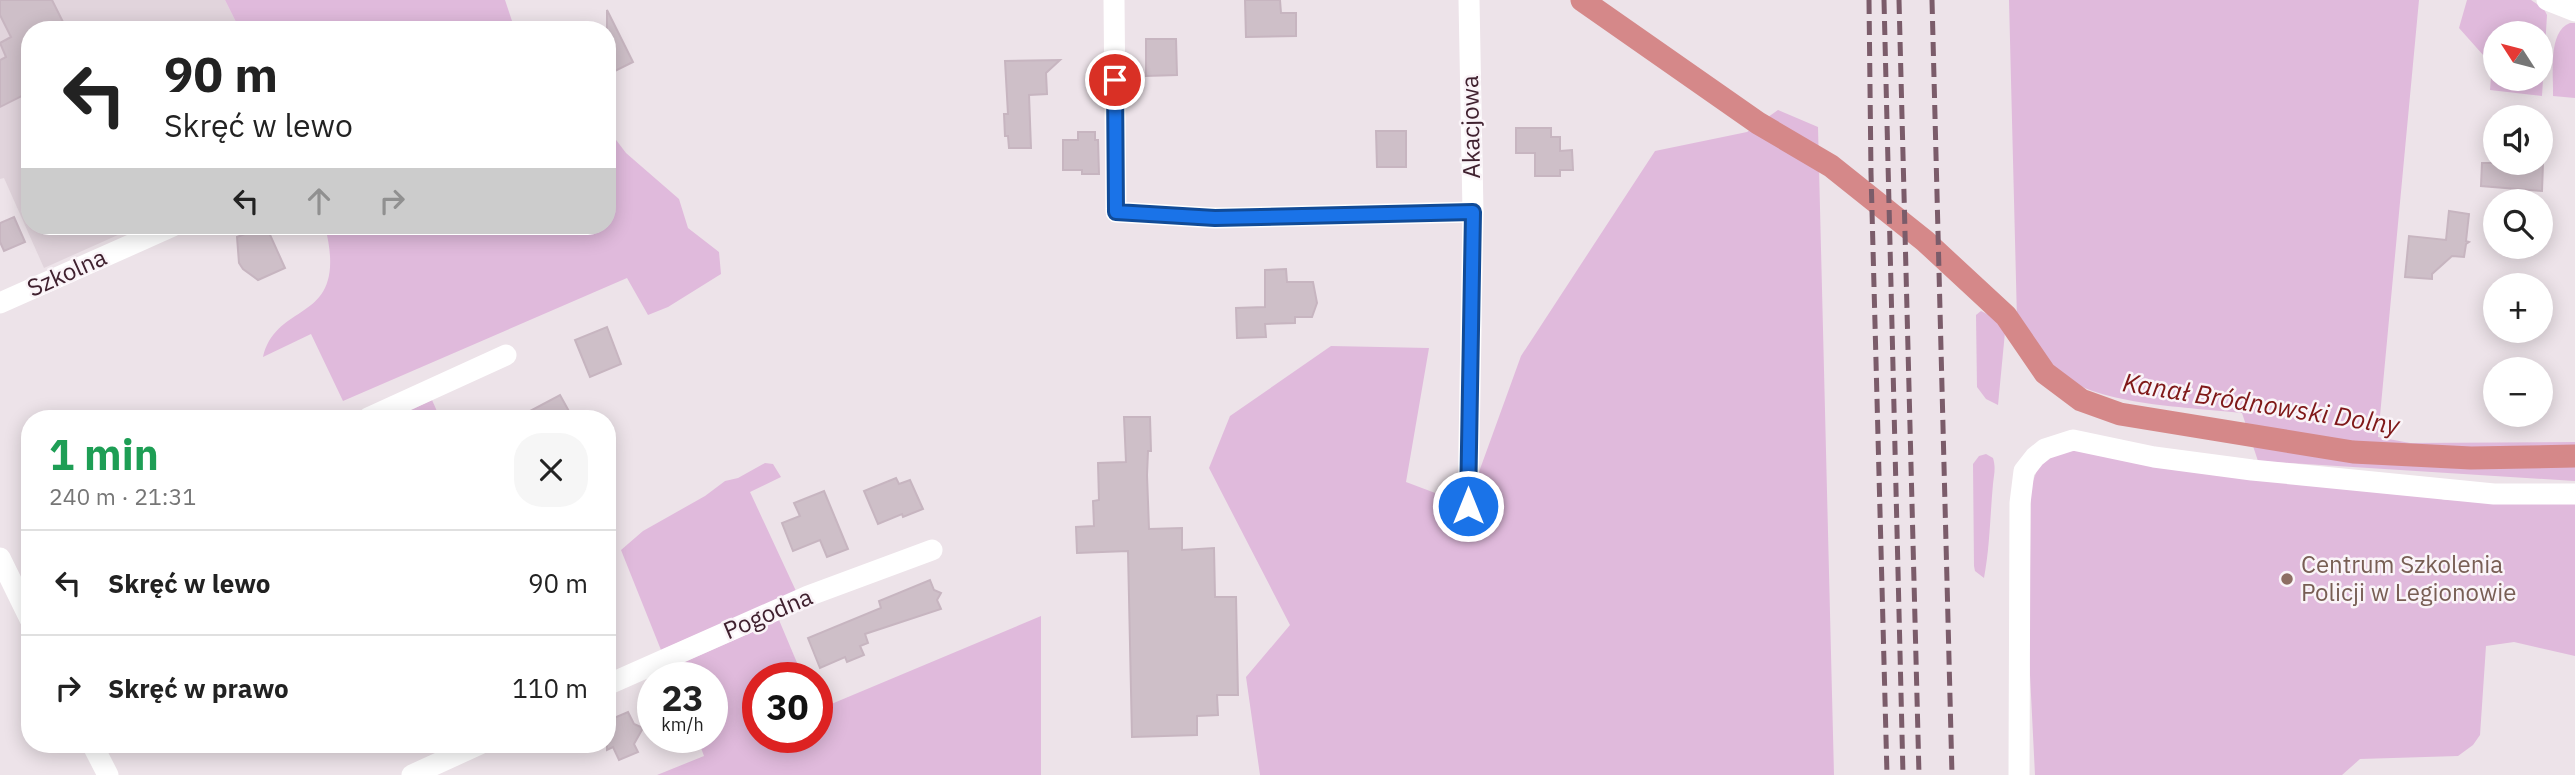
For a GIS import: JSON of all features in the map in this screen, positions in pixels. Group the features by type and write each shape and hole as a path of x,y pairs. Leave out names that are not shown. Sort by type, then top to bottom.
{"street":[{"path":"1114,0 1116,212 1215,218 1473,212"},
{"name":"Akacjowa","path":"1468,506 1473,212 1469,0"},
{"path":"2547,0 2575,11"},
{"name":"Szkolna","path":"0,303 153,235"},
{"path":"386,410 506,355"},
{"path":"2019,775 2020,503 2024,471 2045,449 2073,440 2154,457 2252,470 2494,494 2575,495"},
{"name":"Pogodna","path":"616,681 807,596 932,550"},
{"path":"0,558 21,583"},
{"path":"97,753 108,775"},
{"path":"412,775 460,753"}],"shaded area":[{"path":"0,0 225,0 236,21 21,21 21,216 4,178 0,179"},
{"path":"225,0 505,0 512,21 236,21"},
{"path":"2009,0 2419,0 2378,437 2410,443 2575,442 2575,481 2258,461 2242,413 2122,399 2077,385 2054,369 2017,320"},
{"path":"2467,0 2531,0 2544,9 2547,21 2483,21 2483,55 2459,28"},
{"path":"2575,23 2575,98 2553,96 2553,55 2558,35 2563,28"},
{"path":"2499,91 2542,91 2542,96"},
{"path":"1778,110 1818,127 1834,775 1260,775 1246,677 1290,625 1209,468 1230,416 1331,346 1429,348 1406,482 1467,505 1521,356 1655,151 1747,132"},
{"path":"616,140 626,153 679,199 688,228 719,252 721,274 668,307 648,315 627,278 343,401 311,334 263,357 271,339 282,326 320,296 328,280 330,258 326,235 616,235"},
{"path":"29,235 118,235 44,268"},
{"path":"1981,311 1997,319 2005,332 1998,405 1986,399 1977,387 1976,315"},
{"path":"432,400 436,410 411,410"},
{"name":"Centrum Szkolenia Policji w Legionowie","path":"2066,445 2425,494 2445,500 2575,502 2575,656 2514,642 2486,646 2480,735 2473,745 2458,756 2360,759 2342,775 2035,775 2029,655 2031,486 2039,465"},
{"path":"1986,454 1993,458 1995,468 1984,578 1975,571 1974,566 1973,464 1979,456"},
{"path":"765,463 773,464 781,477 750,492 796,591 661,650 621,550 643,531 705,496 725,481 738,478"},
{"path":"1041,616 1041,775 657,775 704,756 703,753 728,753 728,662 685,662 779,620 797,662 742,662 742,753 833,753 833,703"}],"building":[{"path":"0,0 52,0 62,21 21,21 21,96 0,107 0,60 6,57 0,43 11,37 0,15"},
{"path":"1245,0 1280,0 1281,13 1296,13 1296,36 1246,37"},
{"path":"616,28 633,62 616,70"},
{"path":"1146,39 1176,39 1177,75 1146,76"},
{"path":"1060,60 1046,73 1047,94 1029,95 1031,148 1009,148 1008,136 1005,136 1004,114 1008,114 1005,61"},
{"path":"1516,128 1551,128 1551,137 1560,137 1560,151 1572,150 1573,170 1560,170 1560,176 1535,176 1535,153 1516,153"},
{"path":"1376,131 1406,131 1406,167 1377,167"},
{"path":"1078,132 1095,132 1095,140 1098,140 1099,174 1063,170 1063,140 1078,140"},
{"path":"2482,163 2483,175 2543,175 2542,189 2481,186"},
{"path":"2449,211 2469,214 2466,241 2469,242 2466,244 2464,257 2452,256 2432,274 2432,279 2405,277 2409,236 2446,240"},
{"path":"14,217 25,242 4,251 0,242 0,223"},
{"path":"270,235 285,268 258,280 239,263 237,237"},
{"path":"1286,269 1287,282 1313,282 1317,303 1312,317 1295,317 1295,323 1265,324 1266,337 1237,338 1236,308 1265,307 1265,270"},
{"path":"607,327 621,364 590,377 575,340"},
{"path":"560,395 568,410 532,410"},
{"path":"1124,417 1150,417 1151,451 1148,451 1147,475 1149,529 1182,528 1182,550 1214,548 1215,597 1236,597 1238,695 1217,695 1218,715 1197,716 1197,735 1132,737 1128,551 1077,553 1076,527 1094,526 1093,501 1099,500 1098,463 1126,462"},
{"path":"896,478 899,484 910,480 923,509 878,524 864,491"},
{"path":"824,491 848,549 827,557 820,540 793,551 782,523 800,516 794,503"},
{"path":"930,580 934,590 941,593 937,600 941,609 865,634 868,643 860,646 864,655 847,662 845,657 833,662 818,662 808,638 881,608 879,601"},
{"path":"628,712 637,725 637,739 634,744 637,752 619,760 616,753 616,717"}],"waterway":[{"name":"Kanał Bródnowski Dolny","path":"1582,0 1758,123 1831,166 1925,241 2006,316 2045,373 2081,400 2120,414 2353,452 2471,458 2575,456"}],"railway":[{"path":"1869,0 1887,775"},
{"path":"1884,0 1903,775"},
{"path":"1899,0 1919,775"},
{"path":"1932,0 1952,775"}],"place":[{"name":"Centrum Szkolenia Policji w Legionowie","path":"2287,579"}],"route":[{"path":"1115,80 1116,212 1215,218 1473,212 1468,506"}]}
